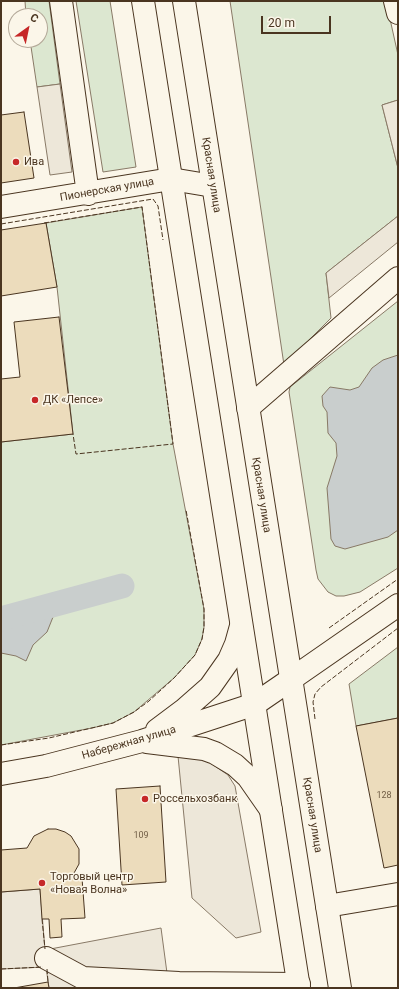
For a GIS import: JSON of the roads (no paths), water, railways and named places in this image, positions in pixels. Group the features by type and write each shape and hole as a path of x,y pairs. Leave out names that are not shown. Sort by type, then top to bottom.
{"main road":[{"path":"61,1 88,194"},
{"path":"46,958 84,983 179,986 299,986 143,1"},
{"name":"Красная улица","path":"184,1 290,680 340,988"},
{"path":"395,1 398,13"},
{"name":"Пионерская улица","path":"1,207 88,194 171,179 213,186"},
{"path":"248,408 398,278"},
{"path":"290,680 398,605"},
{"path":"142,742 185,709 210,687 229,660 236,644 241,626"},
{"name":"Набережная улица","path":"1,774 46,766 142,742 255,704 290,680"},
{"path":"142,742 204,749 214,753 235,765 248,777 271,810"},
{"path":"327,906 398,894"}],"waterway":[{"path":"1,619 122,586"}],"place":[{"name":"Ива","path":"16,162"},
{"name":"ДК «Лепсе»","path":"35,400"},
{"name":"Россельхозбанк","path":"145,799"},
{"name":"Торговый центр «Новая Волна»","path":"42,883"}]}
